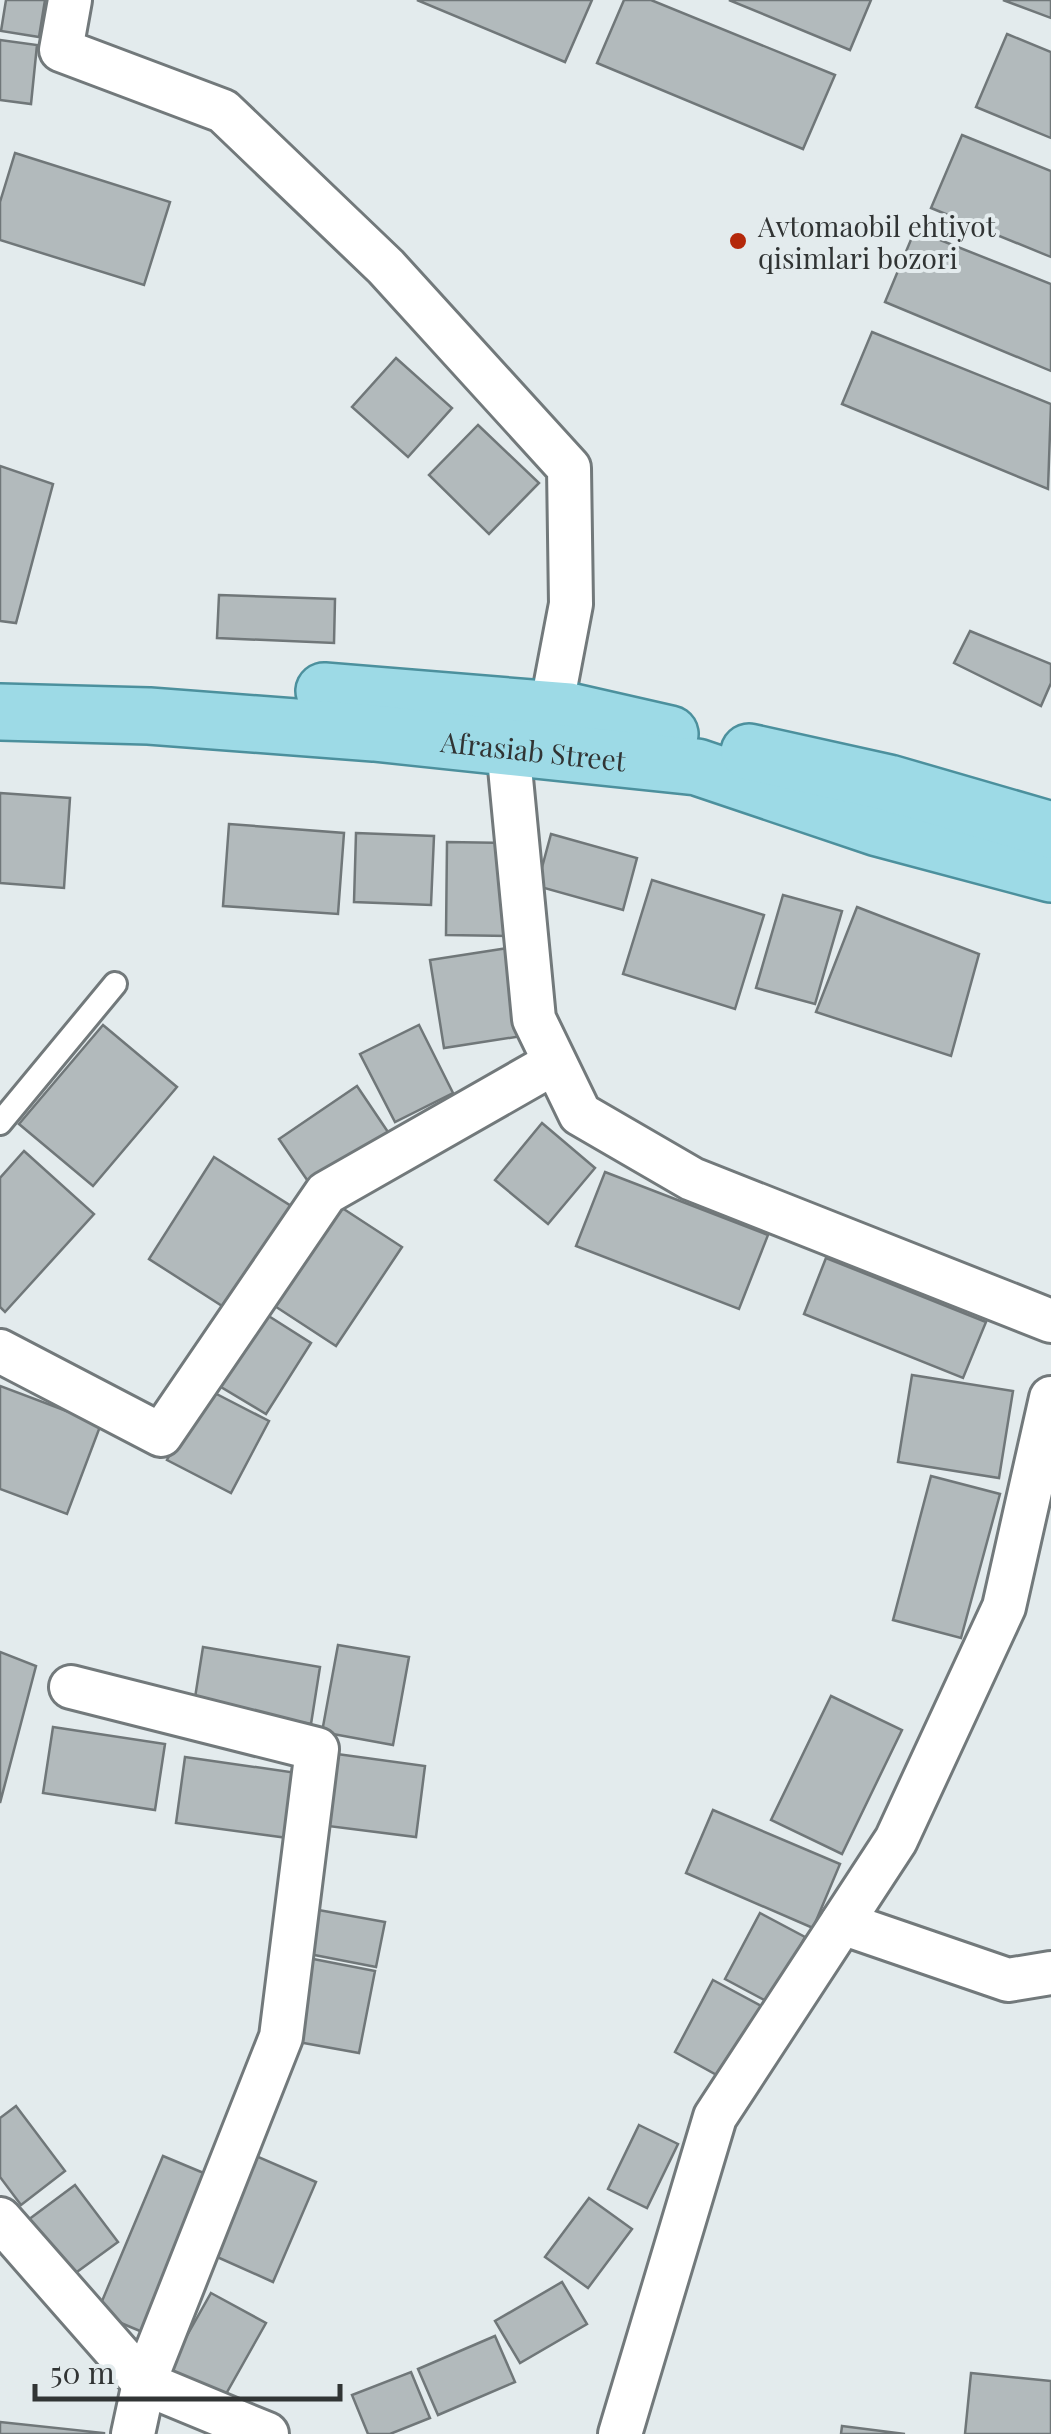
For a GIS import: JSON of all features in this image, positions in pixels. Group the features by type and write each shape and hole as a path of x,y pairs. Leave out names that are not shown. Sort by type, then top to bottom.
{"main road":[{"name":"Afrasiab Street","path":"0,674 380,695 551,710 889,783 1051,830"},
{"name":"Afrasiab Street","path":"0,712 149,716 698,767 878,828 1051,874"}],"street":[{"path":"70,0 61,50 223,111 386,267 569,468 571,604 551,710"},
{"path":"508,747 534,1019 580,1114 692,1180 1051,1321"},
{"path":"0,1350 160,1436 326,1193 554,1063"},
{"path":"620,2434 716,2117 896,1840 1004,1607 1051,1398"},
{"path":"72,1687 318,1749 281,2037 144,2383 132,2434"},
{"path":"842,1924 1008,1980 1051,1973"},
{"path":"0,2219 144,2383 267,2434"}],"lane":[{"path":"0,1123 115,984"}],"building":[{"path":"6,0 45,0 39,37 1,31"},
{"path":"417,0 592,0 565,62"},
{"path":"624,0 651,0 835,75 803,149 597,63"},
{"path":"729,0 871,0 850,50"},
{"path":"1003,0 1051,0 1051,18"},
{"path":"1007,34 1051,52 1051,138 976,107"},
{"path":"0,40 37,45 31,104 0,100"},
{"path":"962,135 1051,171 1051,257 931,208"},
{"path":"15,153 170,202 144,285 0,240 0,202"},
{"path":"915,230 1051,284 1051,371 885,302"},
{"path":"872,332 1051,404 1048,489 842,404"},
{"path":"396,358 452,408 408,457 352,407"},
{"path":"478,425 539,483 489,534 429,475"},
{"path":"0,466 53,484 16,623 0,621"},
{"path":"219,595 335,599 334,643 217,638"},
{"path":"970,631 1051,664 1051,683 1041,706 954,663"},
{"path":"0,793 70,798 64,888 0,883"},
{"path":"229,824 344,833 338,914 223,906"},
{"path":"356,833 434,836 431,905 354,902"},
{"path":"551,834 637,858 623,910 537,886"},
{"path":"447,842 510,843 509,936 446,935"},
{"path":"652,880 764,915 735,1009 623,974"},
{"path":"783,895 842,911 815,1004 756,988"},
{"path":"857,907 979,954 951,1056 816,1012"},
{"path":"508,948 522,1036 444,1048 430,960"},
{"path":"103,1025 177,1087 93,1186 19,1124"},
{"path":"419,1025 453,1093 395,1122 360,1054"},
{"path":"357,1086 392,1138 314,1190 279,1139"},
{"path":"542,1123 595,1168 548,1224 495,1180"},
{"path":"24,1151 94,1214 5,1312 0,1307 0,1178"},
{"path":"214,1157 299,1211 233,1313 149,1259"},
{"path":"605,1172 768,1235 739,1309 576,1246"},
{"path":"333,1202 402,1247 336,1346 267,1301"},
{"path":"826,1258 986,1322 963,1378 804,1314"},
{"path":"256,1308 311,1343 266,1414 211,1381"},
{"path":"912,1375 1013,1391 999,1478 898,1462"},
{"path":"0,1386 101,1424 67,1514 0,1489"},
{"path":"205,1388 269,1421 231,1493 167,1460"},
{"path":"931,1476 1000,1494 961,1638 893,1620"},
{"path":"338,1645 409,1657 393,1745 322,1732"},
{"path":"203,1647 320,1667 311,1724 194,1704"},
{"path":"0,1652 36,1666 0,1803"},
{"path":"831,1696 902,1730 842,1854 771,1820"},
{"path":"53,1727 165,1744 155,1810 43,1793"},
{"path":"337,1754 425,1766 416,1837 328,1826"},
{"path":"185,1757 297,1773 288,1838 176,1823"},
{"path":"713,1810 840,1864 813,1928 686,1873"},
{"path":"313,1909 385,1922 376,1967 304,1953"},
{"path":"760,1913 805,1937 770,2003 725,1979"},
{"path":"303,1957 375,1971 359,2053 287,2040"},
{"path":"713,1980 763,2007 724,2079 675,2052"},
{"path":"16,2106 65,2171 21,2205 0,2177 0,2118"},
{"path":"639,2125 678,2144 647,2208 608,2189"},
{"path":"249,2153 316,2182 273,2282 206,2252"},
{"path":"163,2156 218,2179 152,2336 97,2313"},
{"path":"75,2185 118,2242 70,2277 28,2220"},
{"path":"589,2198 632,2229 588,2288 545,2257"},
{"path":"562,2282 587,2324 520,2363 495,2321"},
{"path":"211,2293 266,2323 222,2401 167,2371"},
{"path":"495,2336 515,2382 438,2415 418,2369"},
{"path":"411,2372 430,2418 390,2434 368,2434 352,2395"},
{"path":"971,2373 1051,2381 1051,2434 965,2434"},
{"path":"0,2422 104,2433 104,2434 0,2434"},
{"path":"842,2426 905,2434 841,2434"}],"place":[{"name":"Avtomaobil ehtiyot qisimlari bozori","path":"738,241"}]}
